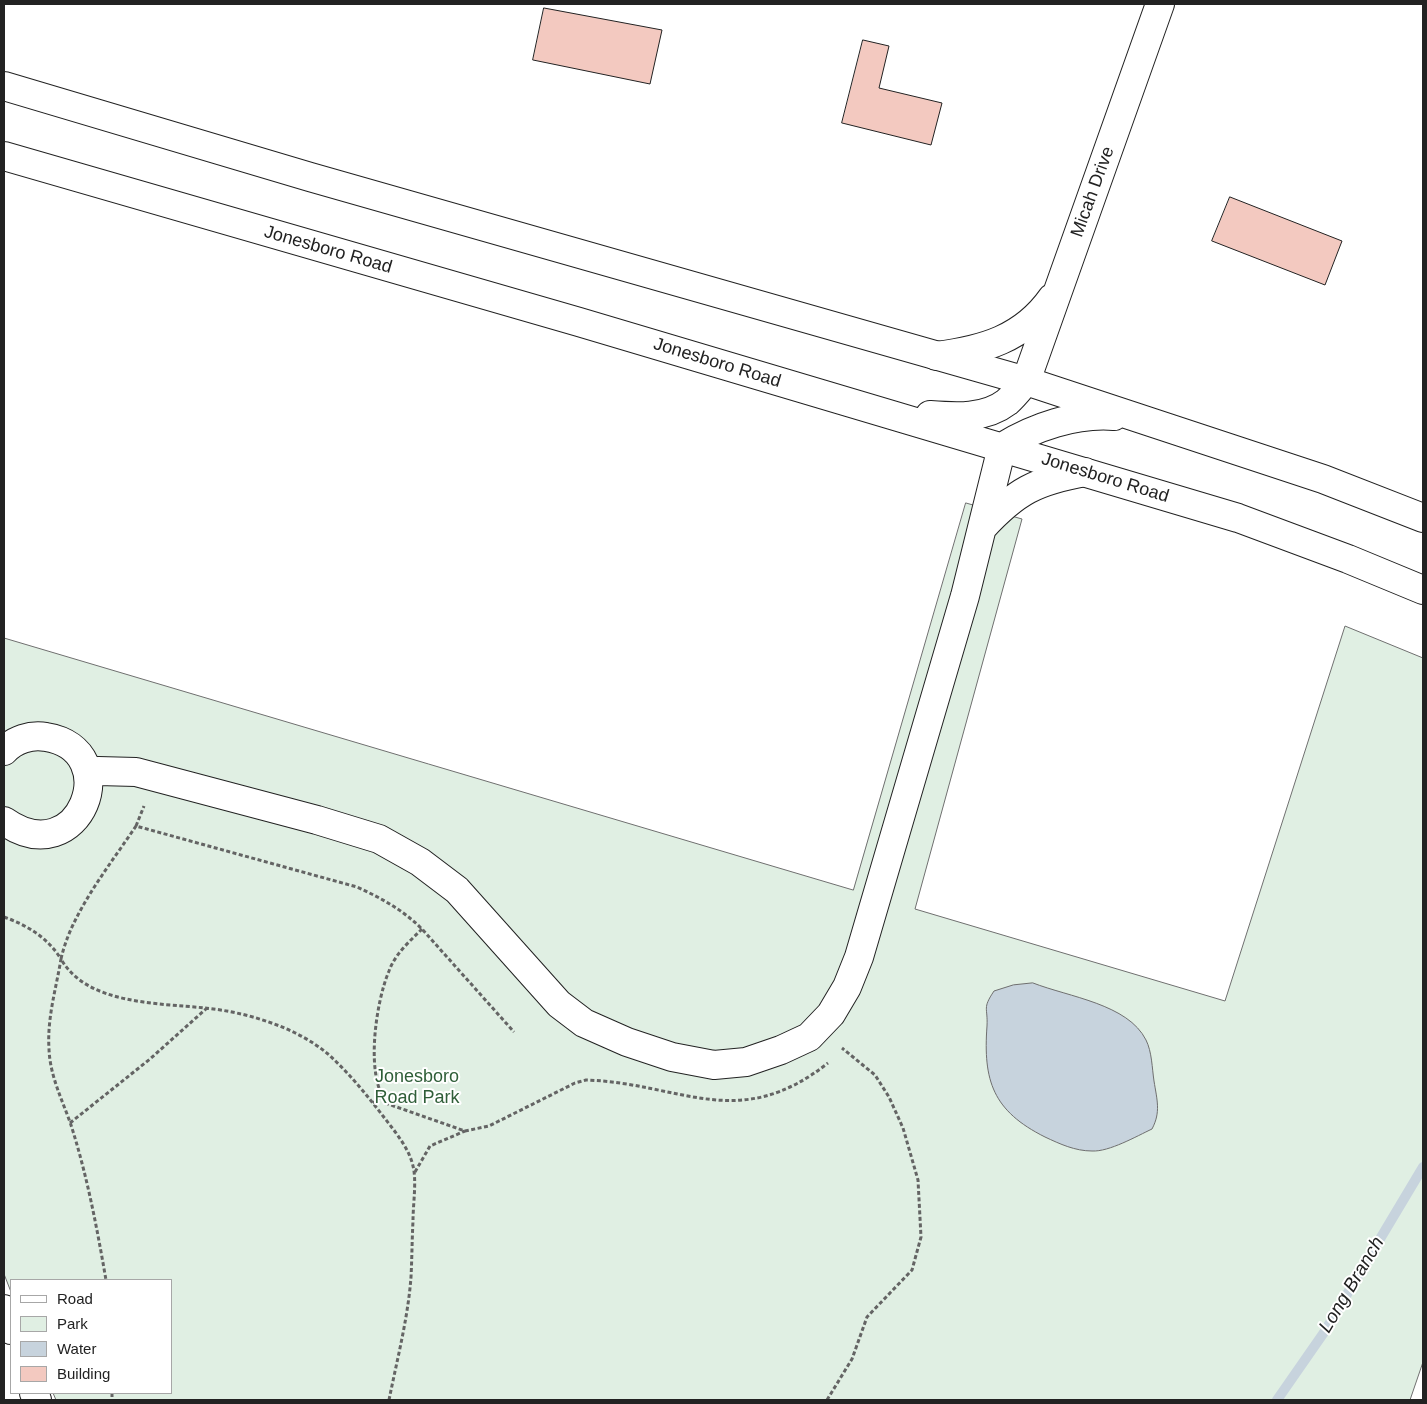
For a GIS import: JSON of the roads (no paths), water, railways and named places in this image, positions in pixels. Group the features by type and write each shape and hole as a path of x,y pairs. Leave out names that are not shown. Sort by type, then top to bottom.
{"main road":[{"name":"Micah Drive","path":"1026,381 1160,4"},
{"path":"4,86 310,177 1026,381 1323,479 1423,518"},
{"name":"Jonesboro Road","path":"4,156 878,410 1238,518 1423,590"},
{"path":"936,356 969,352 992,346 1034,319 1060,287"},
{"path":"878,410 962,418 986,412 1007,402 1026,381"},
{"path":"88,773 98,771 136,772 317,820 379,839 420,862 457,890 536,982 559,1004 584,1023 627,1042 672,1057 714,1065 746,1062 781,1050 809,1037 831,1014 847,987 859,958 965,596 1002,447 1030,432 1074,418 1105,416 1138,418"},
{"path":"982,528 1001,507 1025,489 1054,477 1085,472"},
{"path":"4,751 22,738 39,735 55,738 70,746 81,758 88,773 89,789 85,805 76,819 63,829 48,834 32,835 16,829 4,821"},
{"path":"4,1309 10,1327"}],"water":[{"path":"1033,983 1096,1003 1126,1018 1137,1028 1146,1040 1152,1060 1158,1106 1157,1117 1152,1129 1106,1149 1099,1151 1080,1150 1056,1142 1027,1127 1003,1105 995,1092 987,1063 986,1008 994,991 1013,985"}],"waterway":[{"name":"Long Branch","path":"1277,1400 1325,1331 1423,1167"}],"park label":[{"name":"Jonesboro Road Park","path":"417,1087"}]}
